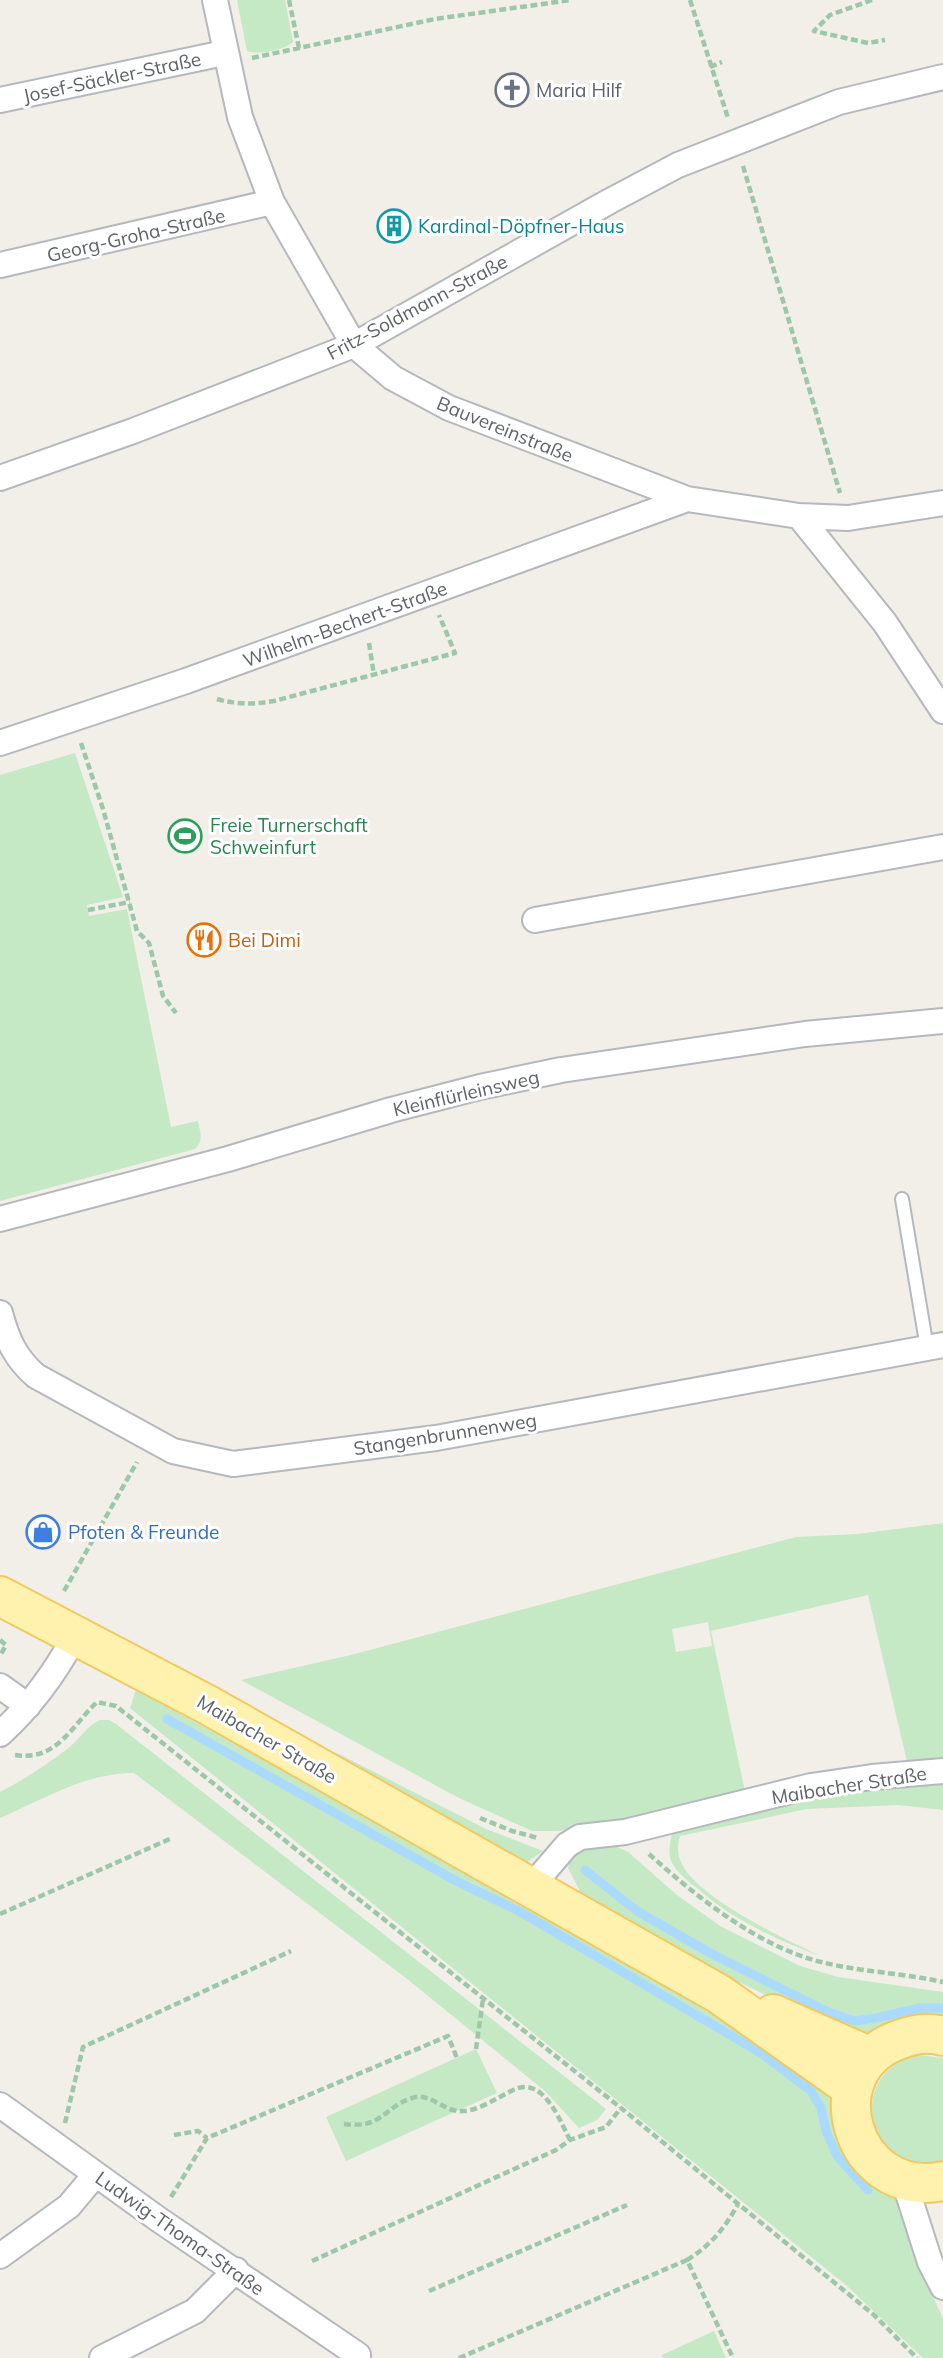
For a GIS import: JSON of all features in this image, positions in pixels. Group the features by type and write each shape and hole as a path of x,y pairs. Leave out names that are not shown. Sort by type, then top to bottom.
{"main road":[{"name":"Maibacher Straße","path":"0,1596 208,1705 719,1994 853,2089"},
{"name":"Maibacher Straße","path":"719,1994 777,2015 871,2057"},
{"path":"943,2036 913,2034 890,2042 871,2057 860,2072 853,2089 850,2112 855,2135 866,2155 883,2171 904,2181 928,2184 943,2180"}],"street":[{"name":"Bauvereinstraße","path":"215,0 225,58 240,117 272,202 354,345 393,378 449,408 687,499 799,516"},
{"name":"Josef-Säckler-Straße","path":"0,100 225,58"},
{"name":"Fritz-Soldmann-Straße","path":"0,478 133,431 354,345 678,165 839,102 943,77"},
{"name":"Georg-Groha-Straße","path":"0,265 272,202"},
{"name":"Wilhelm-Bechert-Straße","path":"0,743 186,681 687,499"},
{"path":"799,516 848,518 943,503"},
{"path":"799,516 886,624 943,711"},
{"path":"535,920 943,847"},
{"name":"Kleinflürleinsweg","path":"0,1219 228,1159 391,1110 480,1087 561,1070 792,1036 943,1021"},
{"name":"Stangenbrunnenweg","path":"0,1313 11,1347 21,1363 36,1376 173,1451 233,1464 436,1438 935,1347"},
{"path":"6,1744 28,1706 54,1674 75,1636"},
{"path":"0,1686 28,1706"},
{"name":"Maibacher Straße","path":"530,1888 567,1845 580,1836 625,1832 811,1786 943,1770"},
{"name":"Ludwig-Thoma-Straße","path":"0,2105 95,2175 359,2357"},
{"path":"0,2256 69,2206 95,2175"},
{"path":"904,2181 930,2262 943,2287"},
{"path":"102,2358 195,2311 236,2270"}],"lane":[{"path":"902,1199 935,1347"}],"path":[{"path":"289,0 299,48"},
{"path":"225,58 299,48 435,19 571,0"},
{"path":"690,0 736,141 848,518"},
{"path":"872,0 830,15 814,31 868,43 885,40"},
{"path":"710,67 722,62"},
{"path":"186,681 208,696 230,703 254,704 455,653 431,593"},
{"path":"365,617 374,675"},
{"path":"86,751 137,931 149,943 163,996 176,1013"},
{"path":"88,910 130,902"},
{"path":"62,1595 150,1440"},
{"path":"0,1640 6,1645 0,1656"},
{"path":"6,1744 36,1755 51,1751 97,1702 116,1706 621,2108 874,2315 917,2358"},
{"path":"625,1832 727,1918 774,1943 817,1961 943,1982"},
{"path":"0,1914 172,1838"},
{"path":"59,2147 83,2047 291,1951"},
{"path":"477,2049 483,1998"},
{"path":"158,2219 207,2138 448,2036 457,2057"},
{"path":"344,2124 371,2124 413,2097 421,2096 460,2112 471,2110 515,2089 527,2087 547,2100 570,2140"},
{"path":"312,2261 555,2150 570,2140 606,2127 621,2108"},
{"path":"174,2135 198,2132 207,2138"},
{"path":"459,2358 687,2260 706,2248 726,2227 738,2204"},
{"path":"429,2291 627,2205"},
{"path":"687,2260 733,2358"}],"green space":[{"path":"237,0 285,0 293,42 271,51 247,51"},
{"path":"75,753 123,897 87,905 89,916 127,909 171,1127 198,1121 200,1140 195,1149 0,1201 0,775"},
{"path":"943,1523 943,1763 908,1766 868,1595 711,1631 746,1796 619,1824 532,1831 459,1798 241,1680 351,1655 796,1537 857,1534","holes":["708,1622 712,1646 676,1652 672,1629"]},
{"path":"136,1690 667,1983 826,2084 898,2200 916,2258 943,2319 943,2358 923,2358 846,2285 130,1708"},
{"path":"100,1720 109,1720 116,1724 606,2109 597,2120 579,2128 545,2091 406,1978 134,1773 82,1782 0,1818 0,1792 54,1759"},
{"path":"335,1752 486,1829 543,1851 526,1863 396,1793"},
{"path":"943,1783 943,1810 898,1805 807,1809 680,1836 678,1849 681,1862 704,1889 743,1916 820,1956 771,1935 725,1910 681,1875 670,1857 674,1829 804,1799 870,1788"},
{"path":"613,1845 628,1852 677,1895 720,1926 800,1966 838,1977 943,1992 943,2022 851,2032 803,2013 722,1974 633,1922 583,1897 568,1868 571,1860 585,1848"},
{"path":"476,2049 497,2093 346,2161 326,2117"},
{"path":"919,2055 943,2058 943,2160 917,2162 897,2154 882,2140 874,2121 873,2101 879,2081 895,2065"},
{"path":"714,2331 726,2358 663,2358 662,2355"}],"waterway":[{"path":"167,1719 456,1881 517,1910 761,2053 811,2091 821,2108 826,2131 837,2156 868,2190"},
{"path":"585,1870 637,1911 712,1954 826,2011 854,2021 920,2008 943,2008"}],"place":[{"name":"Maria Hilf","path":"512,90"},
{"name":"Kardinal-Döpfner-Haus","path":"394,226"},
{"name":"Freie Turnerschaft Schweinfurt","path":"185,836"},
{"name":"Bei Dimi","path":"204,940"},
{"name":"Pfoten & Freunde","path":"43,1532"}]}
